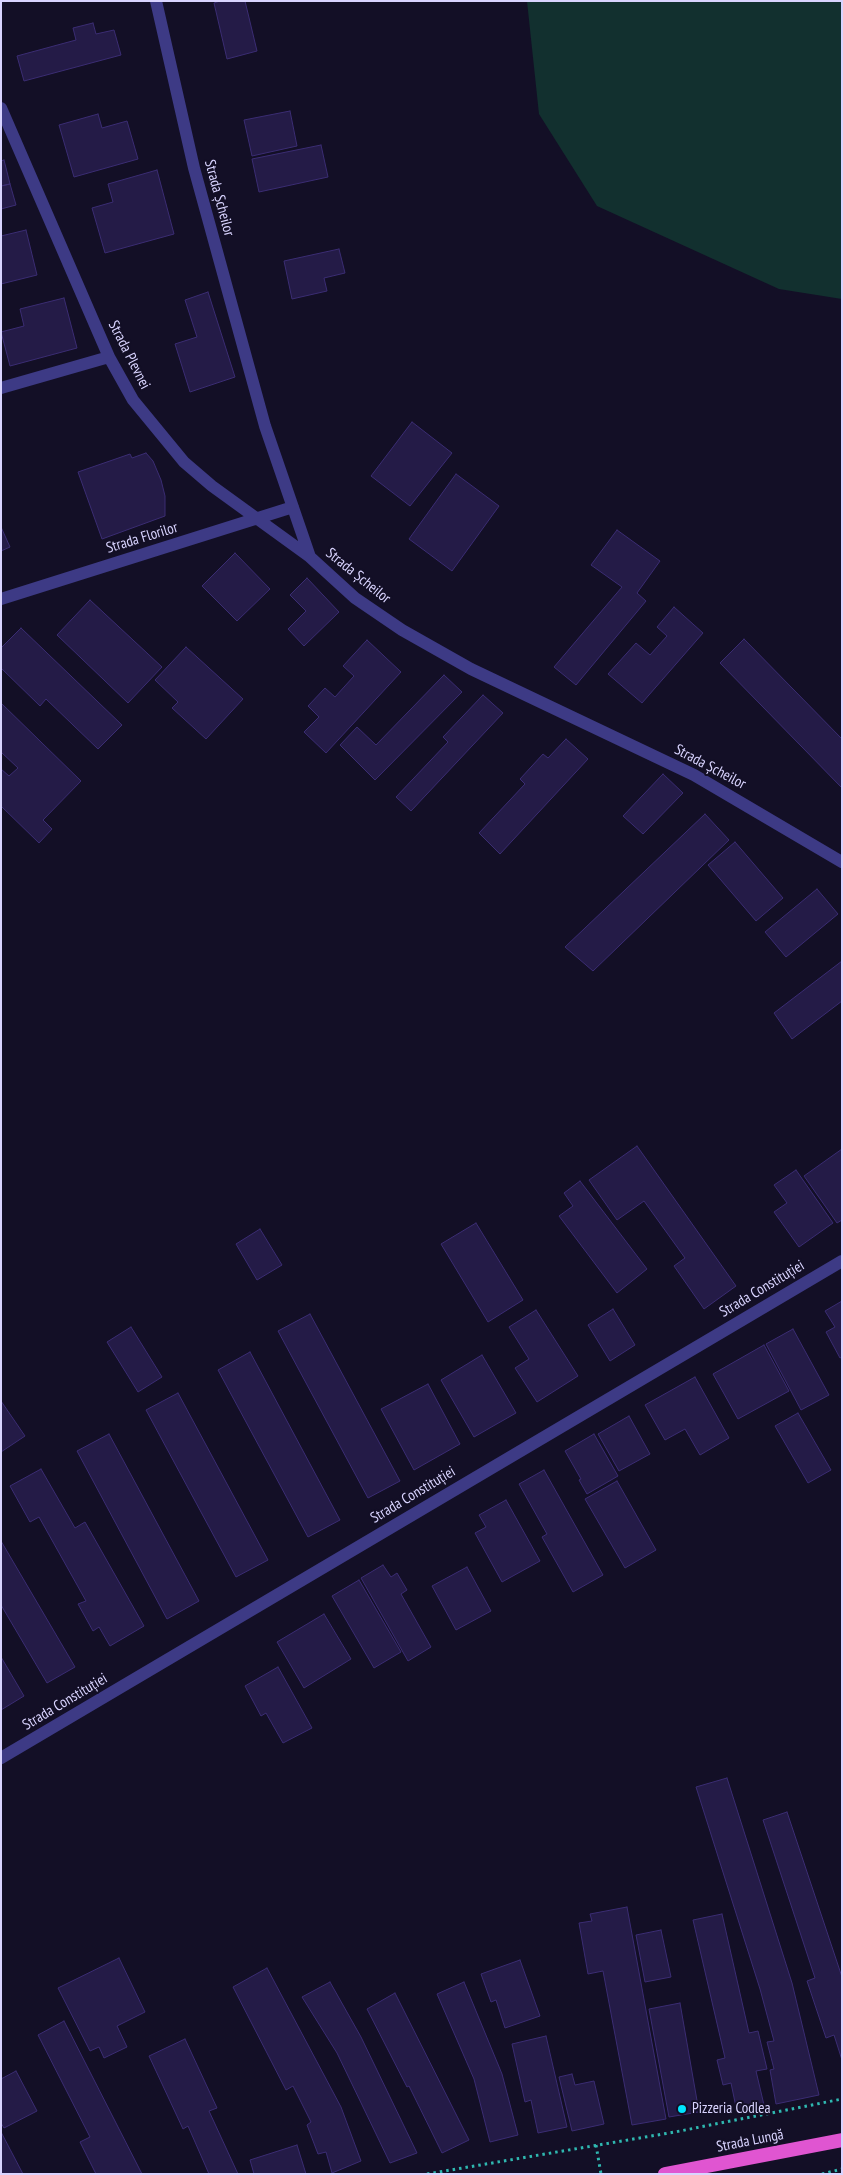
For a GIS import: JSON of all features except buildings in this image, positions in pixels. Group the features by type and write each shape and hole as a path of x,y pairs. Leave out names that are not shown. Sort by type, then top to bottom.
{"highway":[{"name":"Strada Lungă","path":"665,2174 842,2140"}],"street":[{"name":"Strada Șcheilor","path":"156,1 194,168 265,426 310,557 355,598 402,630 471,669 694,775 842,862"},
{"name":"Strada Plevnei","path":"1,108 109,357 133,400 184,462 257,519 310,557"},
{"path":"1,388 109,357"},
{"name":"Strada Florilor","path":"1,599 293,507"},
{"name":"Strada Constituției","path":"1,1758 842,1261"}],"path":[{"path":"427,2174 596,2145 842,2099"},
{"path":"596,2145 601,2174"},
{"path":"822,2174 842,2169"}],"green space":[{"path":"527,1 842,1 842,299 779,289 597,206 539,114"}],"place":[{"name":"Pizzeria Codlea","path":"682,2109"}]}
